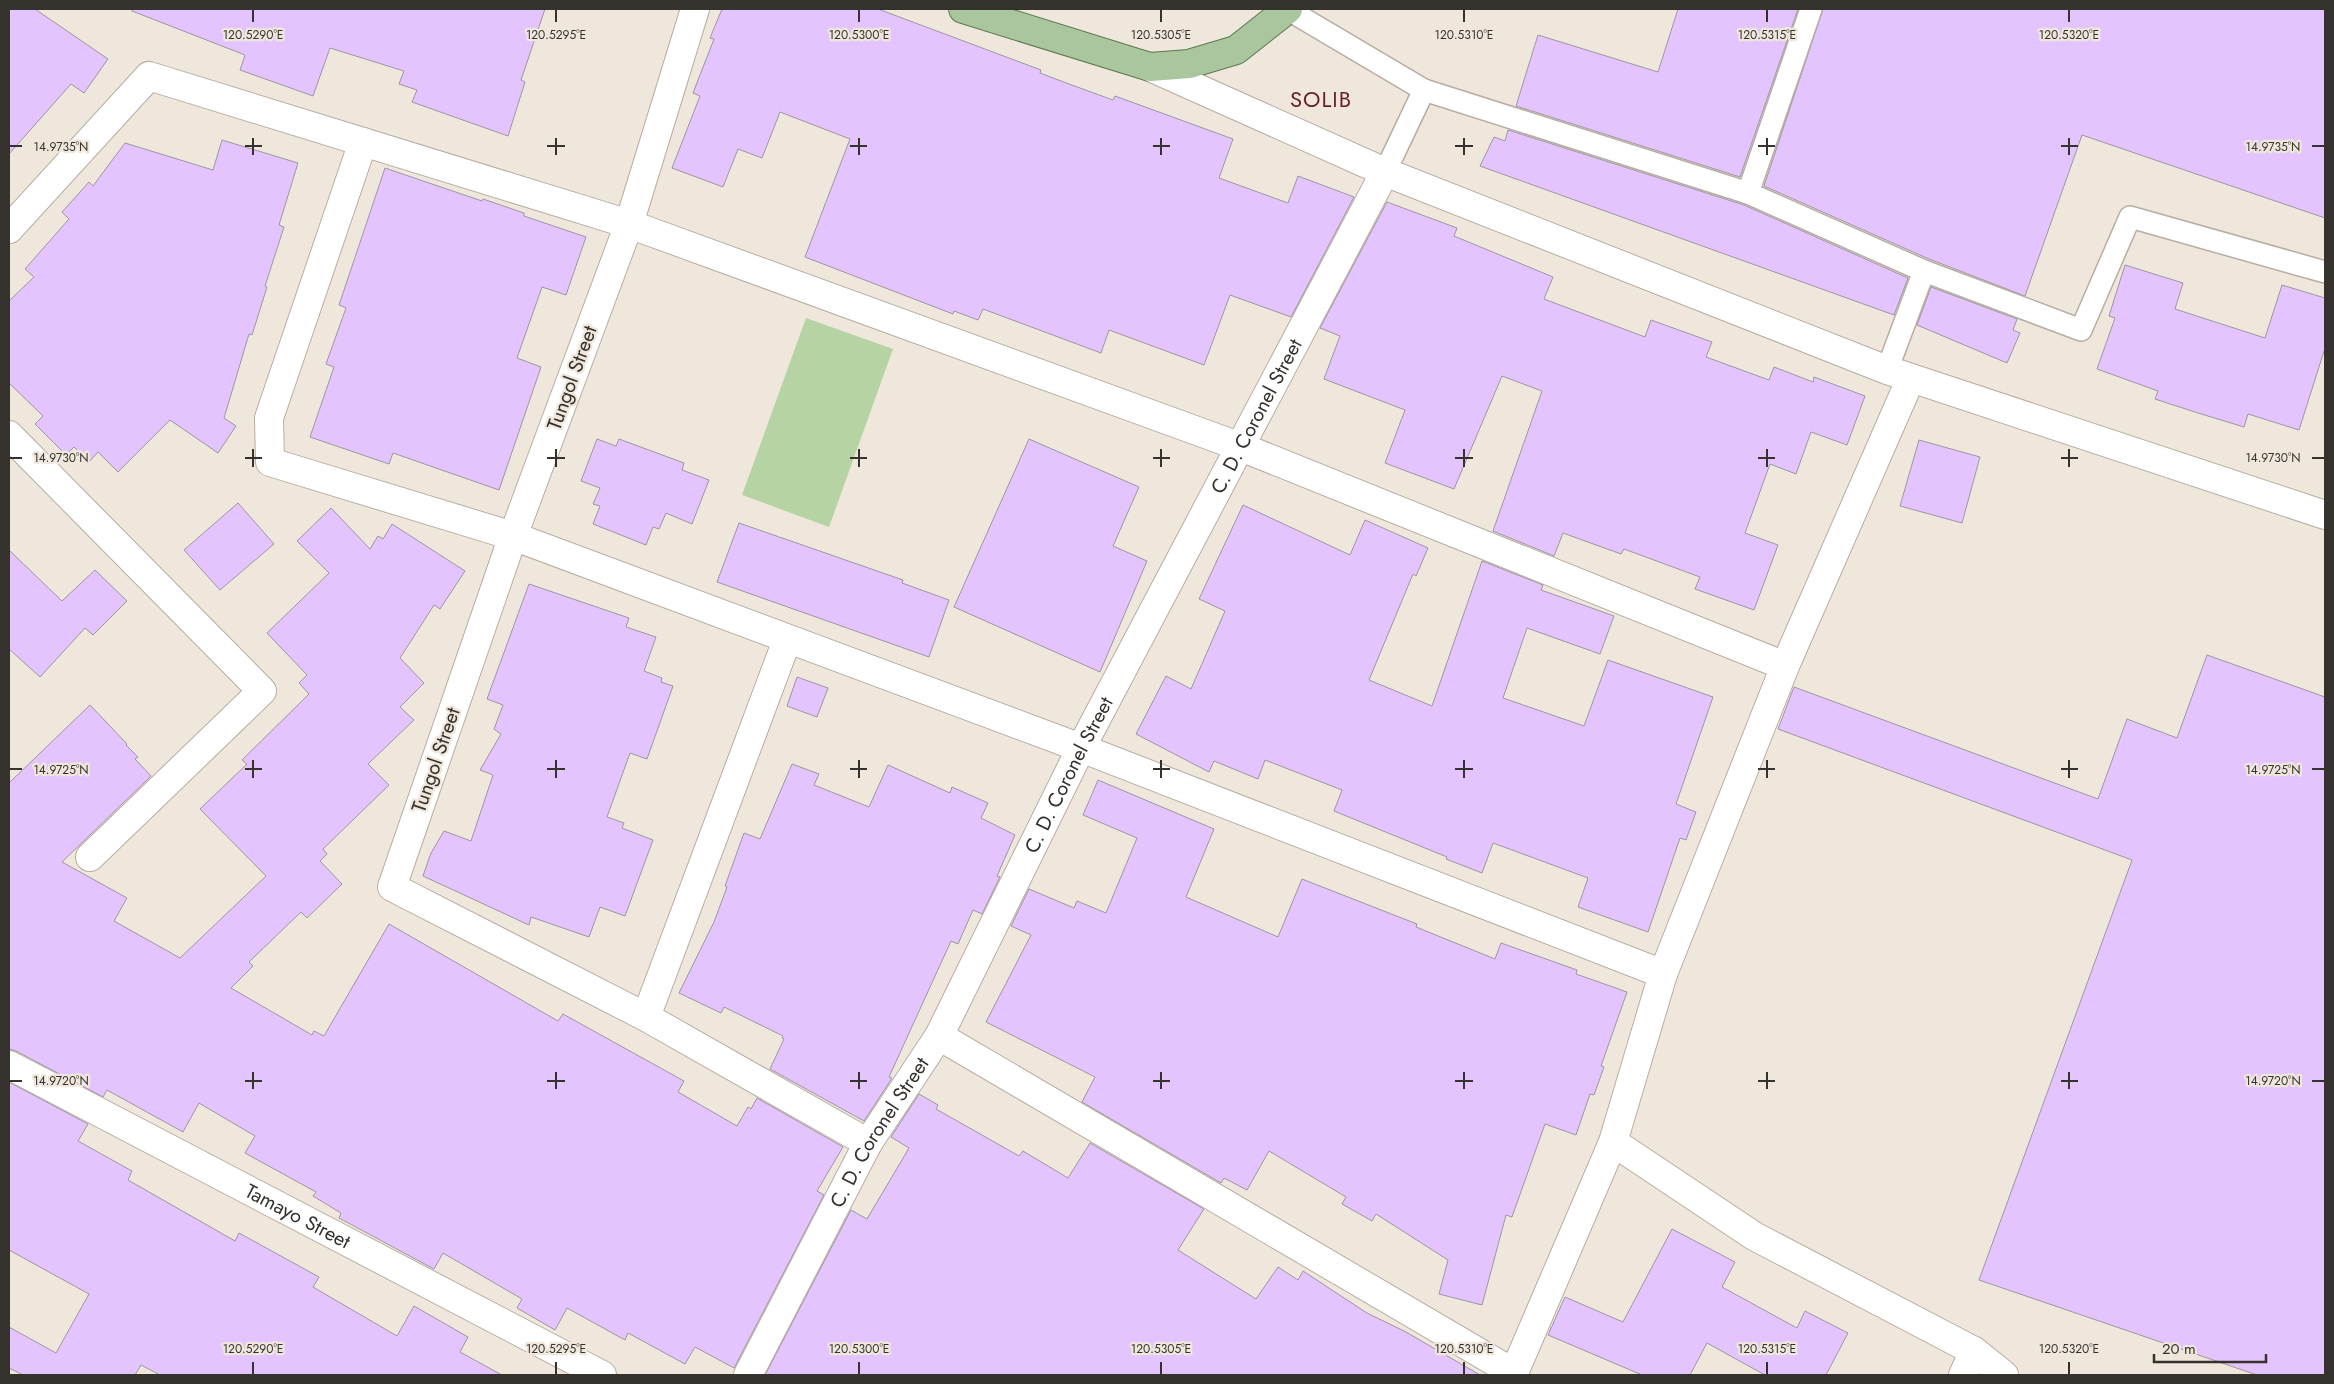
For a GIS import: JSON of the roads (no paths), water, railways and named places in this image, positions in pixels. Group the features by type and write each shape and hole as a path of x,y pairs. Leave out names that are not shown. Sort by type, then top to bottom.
{"main road":[{"path":"969,10 1150,67 1189,64 1236,50 1288,9"}],"street":[{"name":"Tungol Street","path":"646,1017 392,887 513,536 629,224 695,9"},
{"path":"1150,67 1385,172 1899,374 2325,515"},
{"path":"9,229 149,76 629,224 1241,447 1785,666"},
{"path":"364,142 269,418 270,462 513,536 787,640 1081,748 1663,974"},
{"name":"C. D. Coronel Street","path":"748,1375 868,1143 938,1036 1081,748 1385,172"},
{"path":"938,1036 1514,1373 1613,1142 1663,974 1899,374"},
{"path":"9,435 262,691 90,857"},
{"path":"787,640 646,1017 868,1143"},
{"name":"Tamayo Street","path":"9,1065 593,1373"},
{"path":"1613,1142 1754,1236 1974,1351 2004,1375"},
{"path":"1963,1375 1974,1351"}],"lane":[{"path":"1288,9 1424,90 1748,193 1924,271 2081,330 2130,218 2325,272"},
{"path":"1748,193 1811,9"},
{"path":"1385,172 1424,90"},
{"path":"1899,374 1924,271"}],"district":[{"name":"SOLIB","path":"1321,99"}]}
